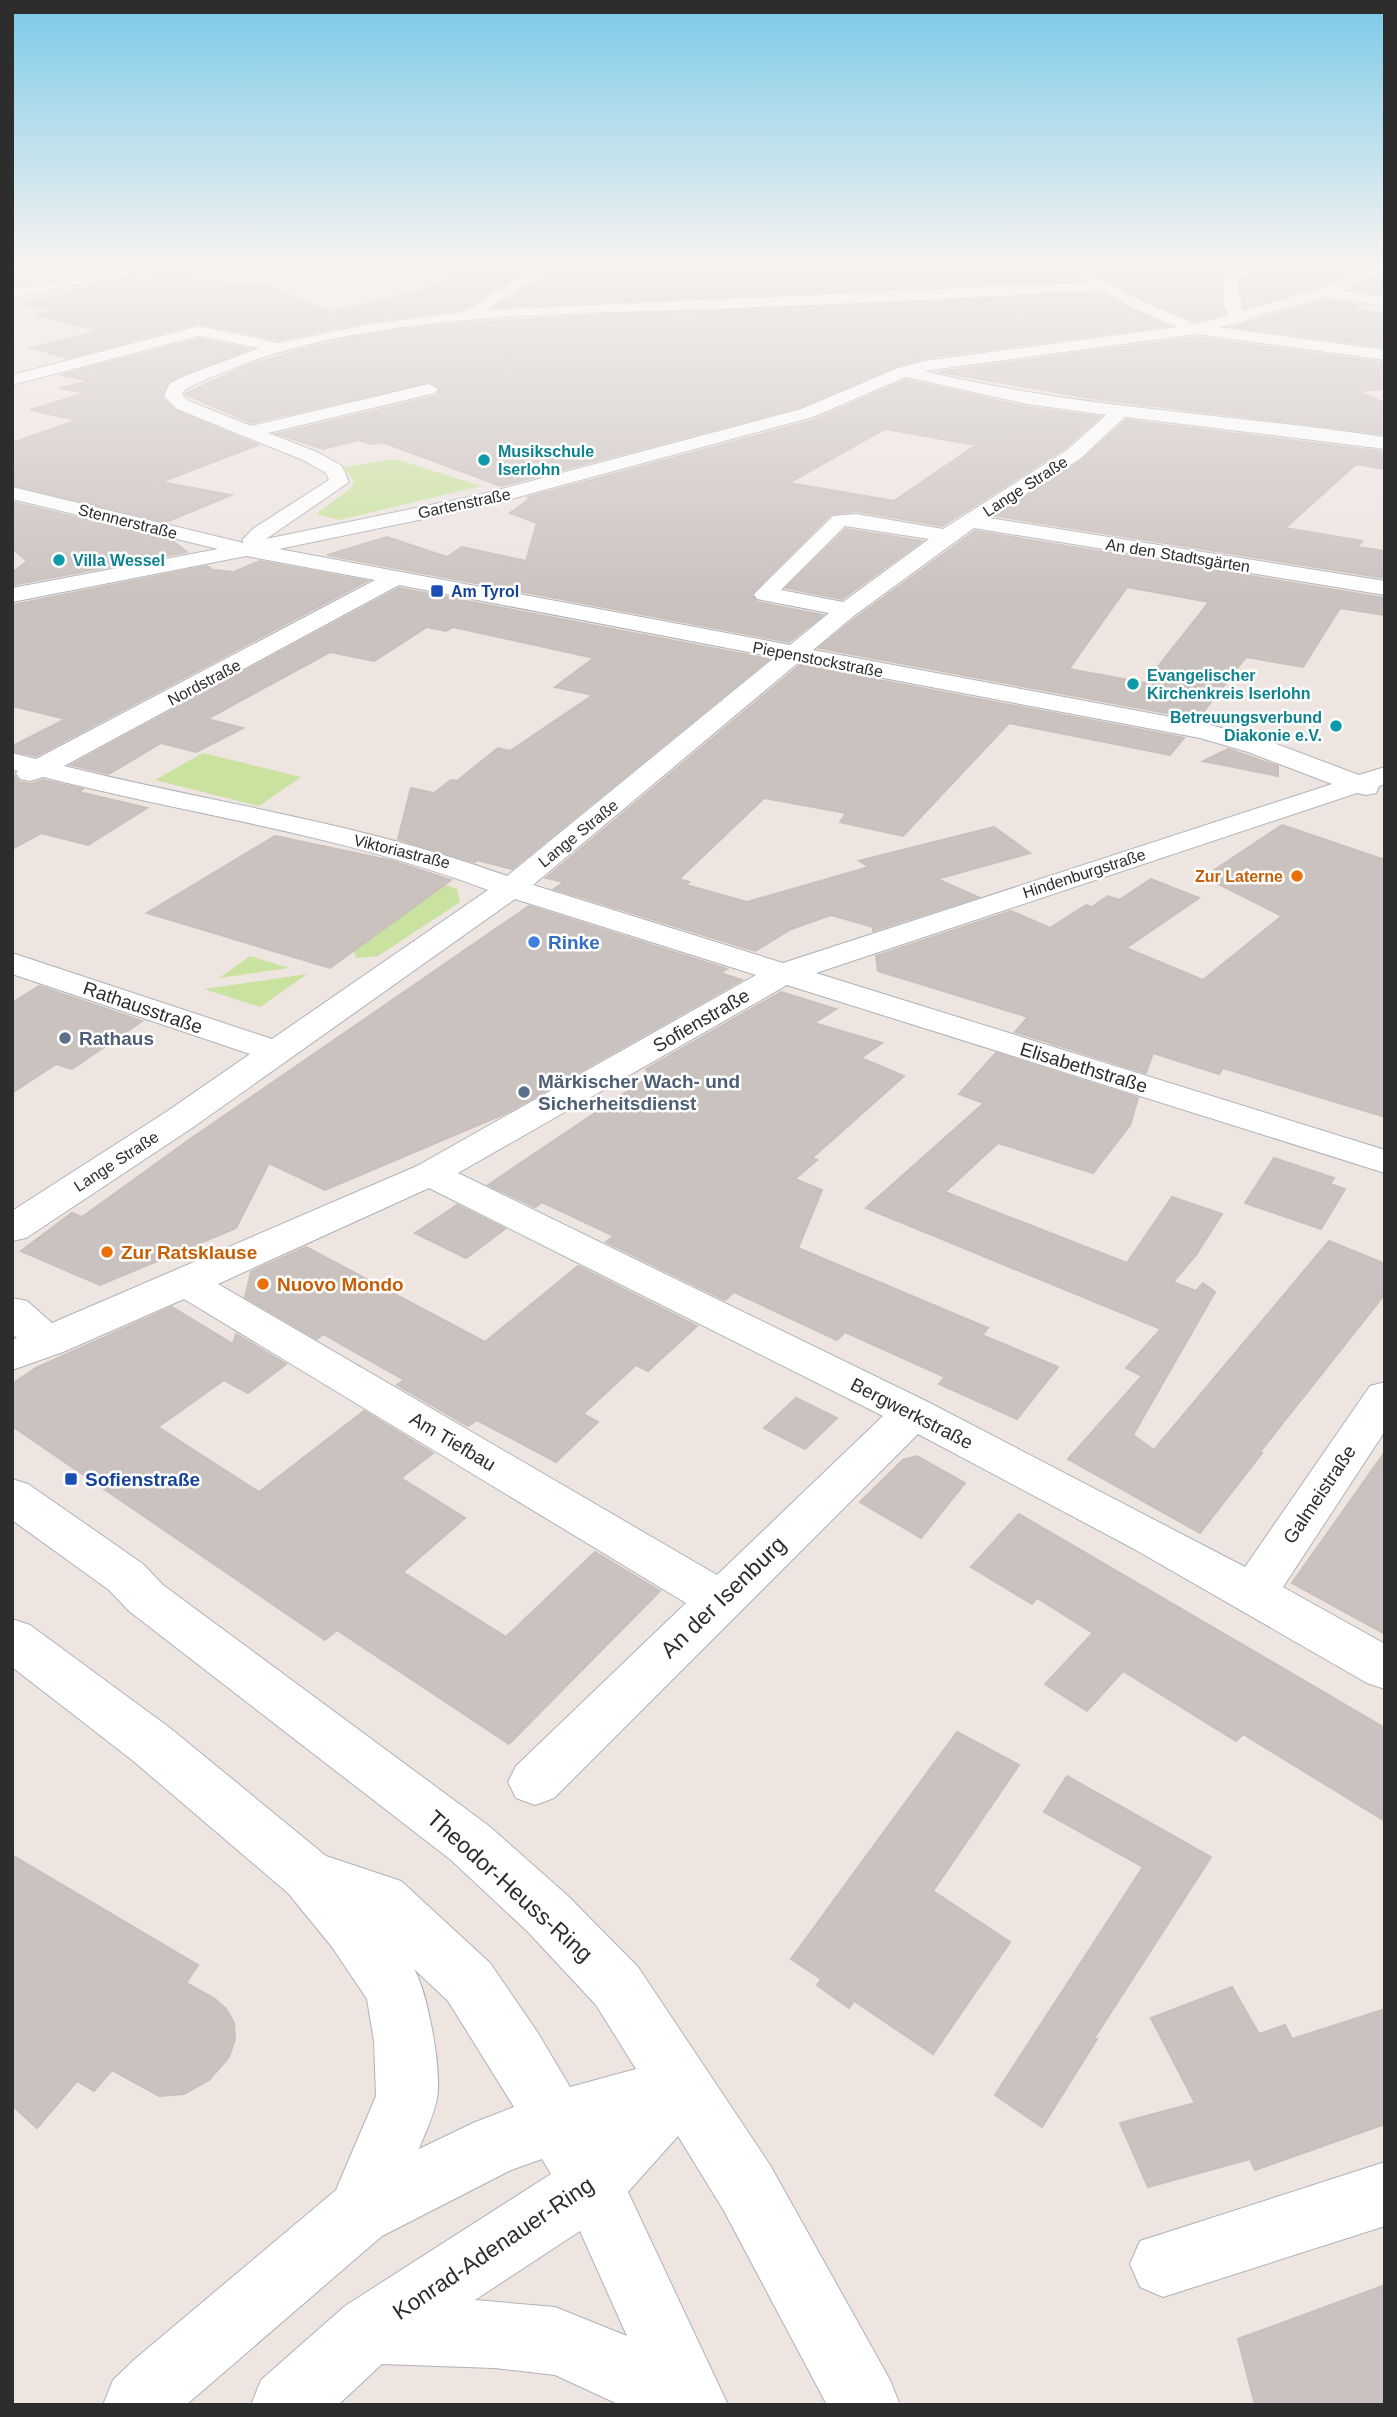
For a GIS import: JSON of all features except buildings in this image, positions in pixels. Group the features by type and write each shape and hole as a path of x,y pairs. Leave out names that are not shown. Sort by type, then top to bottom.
{"street":[{"path":"12,380 36,374"},
{"path":"204,374 176,387 173,396 183,405 310,456 335,470 339,482 261,532 244,549"},
{"name":"Gartenstraße","path":"12,595 481,501 807,413 900,374"},
{"path":"911,374 959,387 1385,443"},
{"path":"252,432 429,389"},
{"name":"Lange Straße","path":"12,1229 179,1120 274,1051 511,888 847,610 947,536 1074,454 1122,410"},
{"name":"Stennerstraße","path":"12,493 244,549"},
{"path":"847,610 765,594 840,520 856,520 947,536"},
{"name":"An den Stadtsgärten","path":"971,521 1385,588"},
{"name":"Piepenstockstraße","path":"244,549 794,655 1203,730 1376,784"},
{"name":"Nordstraße","path":"12,783 26,765 396,578"},
{"name":"Viktoriastraße","path":"26,765 263,816 453,864 511,888 783,973"},
{"name":"Hindenburgstraße","path":"783,973 1376,784"},
{"name":"Rathausstraße","path":"12,963 274,1051"},
{"name":"Elisabethstraße","path":"783,973 1385,1162"},
{"name":"Sofienstraße","path":"30,1349 430,1174 783,973"},
{"name":"Bergwerkstraße","path":"430,1174 913,1413 1254,1592 1385,1669"},
{"name":"Am Tiefbau","path":"186,1283 720,1600"},
{"path":"12,1311 30,1349"},
{"name":"Galmeistraße","path":"1254,1592 1385,1397"},
{"name":"An der Isenburg","path":"535,1782 913,1413"},
{"name":"Theodor-Heuss-Ring","path":"12,1496 126,1577 146,1598 470,1843 548,1914 617,1986 747,2188 865,2405"},
{"path":"12,1639 151,1744 308,1875 352,1929 395,1990 404,2041 407,2096 393,2136 359,2213"},
{"path":"308,1875 381,1899 468,1982 517,2053 592,2185 693,2405"},
{"path":"138,2405 210,2338 359,2213 495,2145 557,2122 681,2087"},
{"name":"Konrad-Adenauer-Ring","path":"286,2405 369,2330 592,2185 681,2087"},
{"path":"1163,2264 1385,2194"},
{"path":"369,2330 494,2334 555,2342 607,2362 660,2388 685,2405"}],"green space":[{"path":"396,459 481,486 339,520 316,514 351,488 354,480 344,467"},
{"path":"203,753 301,777 259,806 155,780"},
{"path":"316,847 457,889 460,902 378,956 356,958"},
{"path":"250,956 289,968 219,978"},
{"path":"307,974 260,1007 204,989"}],"place":[{"name":"Musikschule Iserlohn","path":"484,460"},
{"name":"Villa Wessel","path":"59,560"},
{"name":"Am Tyrol","path":"437,591"},
{"name":"Evangelischer Kirchenkreis Iserlohn","path":"1133,684"},
{"name":"Betreuungsverbund Diakonie e.V.","path":"1336,726"},
{"name":"Zur Laterne","path":"1297,876"},
{"name":"Rinke","path":"534,942"},
{"name":"Rathaus","path":"65,1038"},
{"name":"Märkischer Wach- und Sicherheitsdienst","path":"524,1092"},
{"name":"Zur Ratsklause","path":"107,1252"},
{"name":"Nuovo Mondo","path":"263,1284"},
{"name":"Sofienstraße","path":"71,1479"}]}
